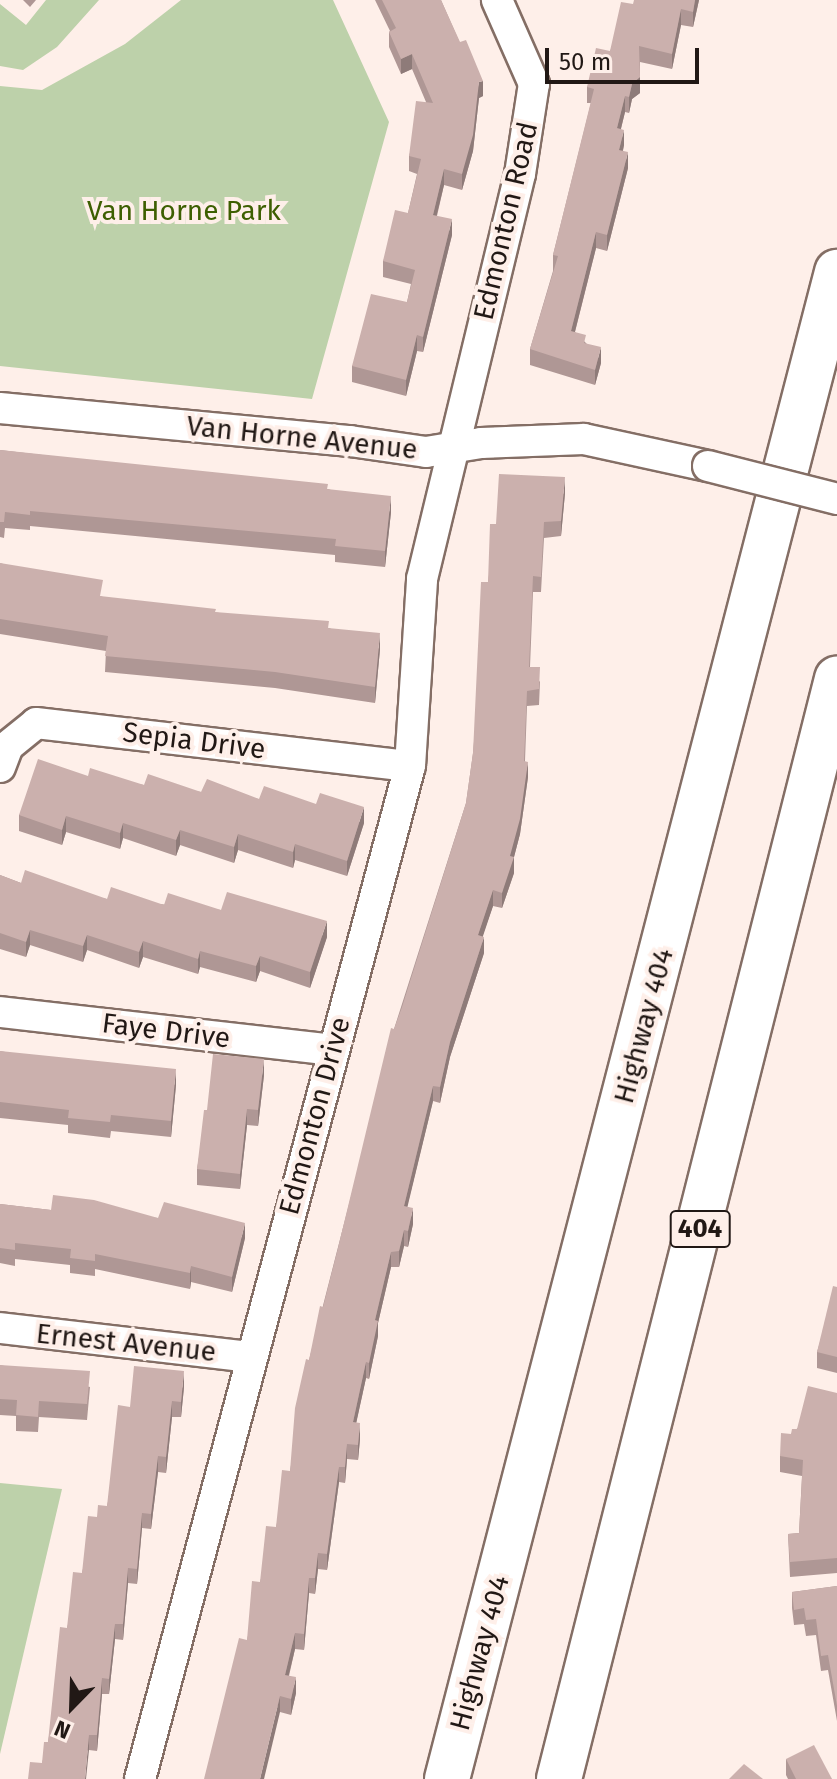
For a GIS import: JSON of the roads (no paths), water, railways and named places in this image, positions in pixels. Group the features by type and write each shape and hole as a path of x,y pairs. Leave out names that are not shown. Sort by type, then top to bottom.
{"highway":[{"name":"Highway 404","path":"447,1779 837,272"},
{"name":"404","path":"559,1779 837,679"}],"street":[{"name":"Edmonton Road","path":"451,447 520,174 534,84 499,1"},
{"name":"Van Horne Avenue","path":"0,408 350,441 426,452 451,447 584,439 837,499"},
{"name":"Edmonton Drive","path":"140,1779 410,766 422,579 451,447"},
{"name":"Sepia Drive","path":"0,767 8,746 36,723 410,766"},
{"name":"Faye Drive","path":"0,1012 332,1050"},
{"name":"Ernest Avenue","path":"0,1328 251,1357"}],"park label":[{"name":"Van Horne Park","path":"184,211"}]}
